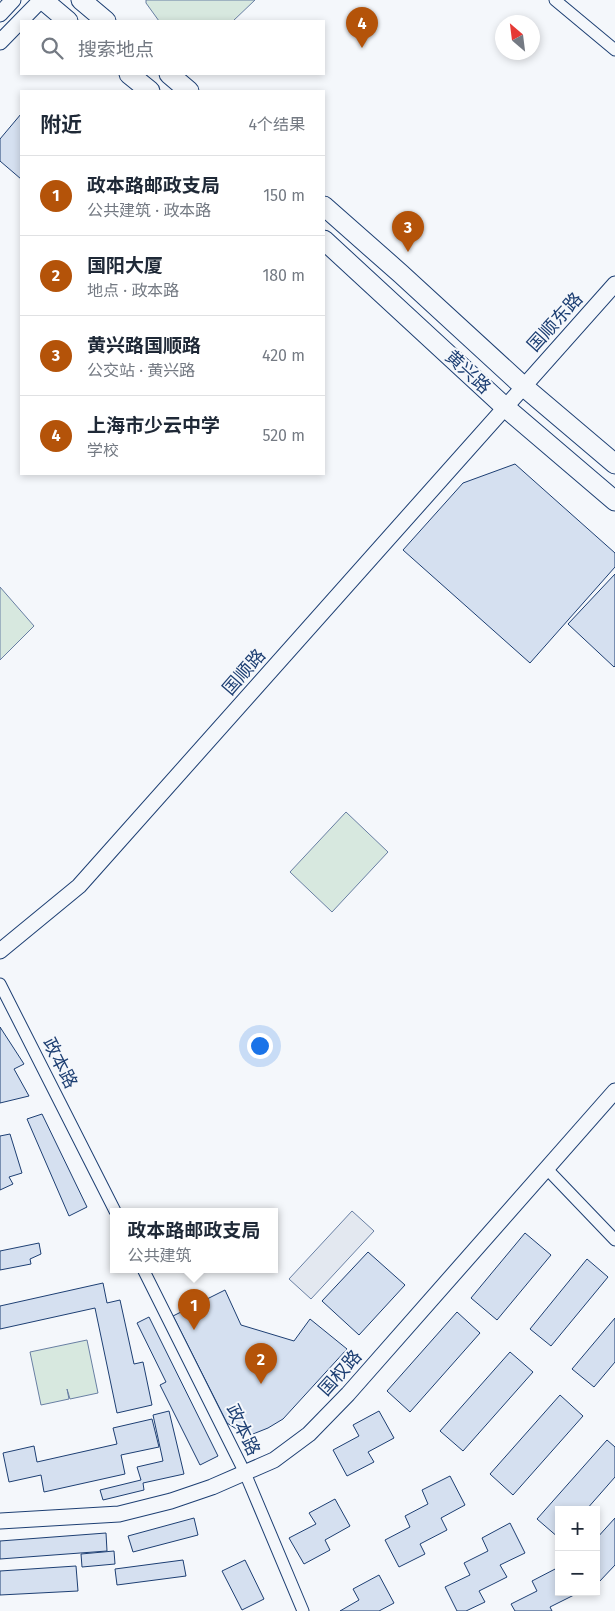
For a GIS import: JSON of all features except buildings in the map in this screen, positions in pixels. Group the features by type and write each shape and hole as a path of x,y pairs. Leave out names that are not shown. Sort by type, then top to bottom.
{"main road":[{"path":"42,0 67,20"},
{"path":"81,0 105,20"},
{"path":"130,75 149,90"},
{"path":"170,75 188,90"},
{"name":"黄兴路","path":"325,207 523,386 615,464"},
{"name":"黄兴路","path":"325,241 506,408 615,501"}],"street":[{"path":"0,14 13,0"},
{"path":"22,20 42,0"},
{"path":"555,0 615,50"},
{"path":"0,42 20,22"},
{"name":"国顺东路","path":"506,408 523,386 615,284"},
{"name":"国顺路","path":"0,951 78,886 506,408"},
{"name":"政本路","path":"0,984 113,1208"},
{"name":"国权路","path":"0,1521 119,1514 171,1501 274,1460 309,1434 348,1394 615,1091"},
{"path":"547,1168 615,1240"},
{"name":"政本路","path":"145,1273 245,1473 303,1611"}],"shaded area":[{"path":"146,0 255,0 234,20 158,20 146,3"},
{"path":"0,587 34,626 0,660"},
{"path":"346,812 388,852 332,912 290,872"},
{"path":"352,1211 374,1231 311,1299 289,1279"},
{"path":"87,1340 98,1393 70,1399 67,1389 69,1399 41,1405 30,1352"}],"place":[{"name":"上海市少云中学","path":"362,48"},
{"name":"黄兴路国顺路","path":"408,252"},
{"name":"政本路邮政支局","path":"194,1330"},
{"name":"国阳大厦","path":"261,1384"}]}
